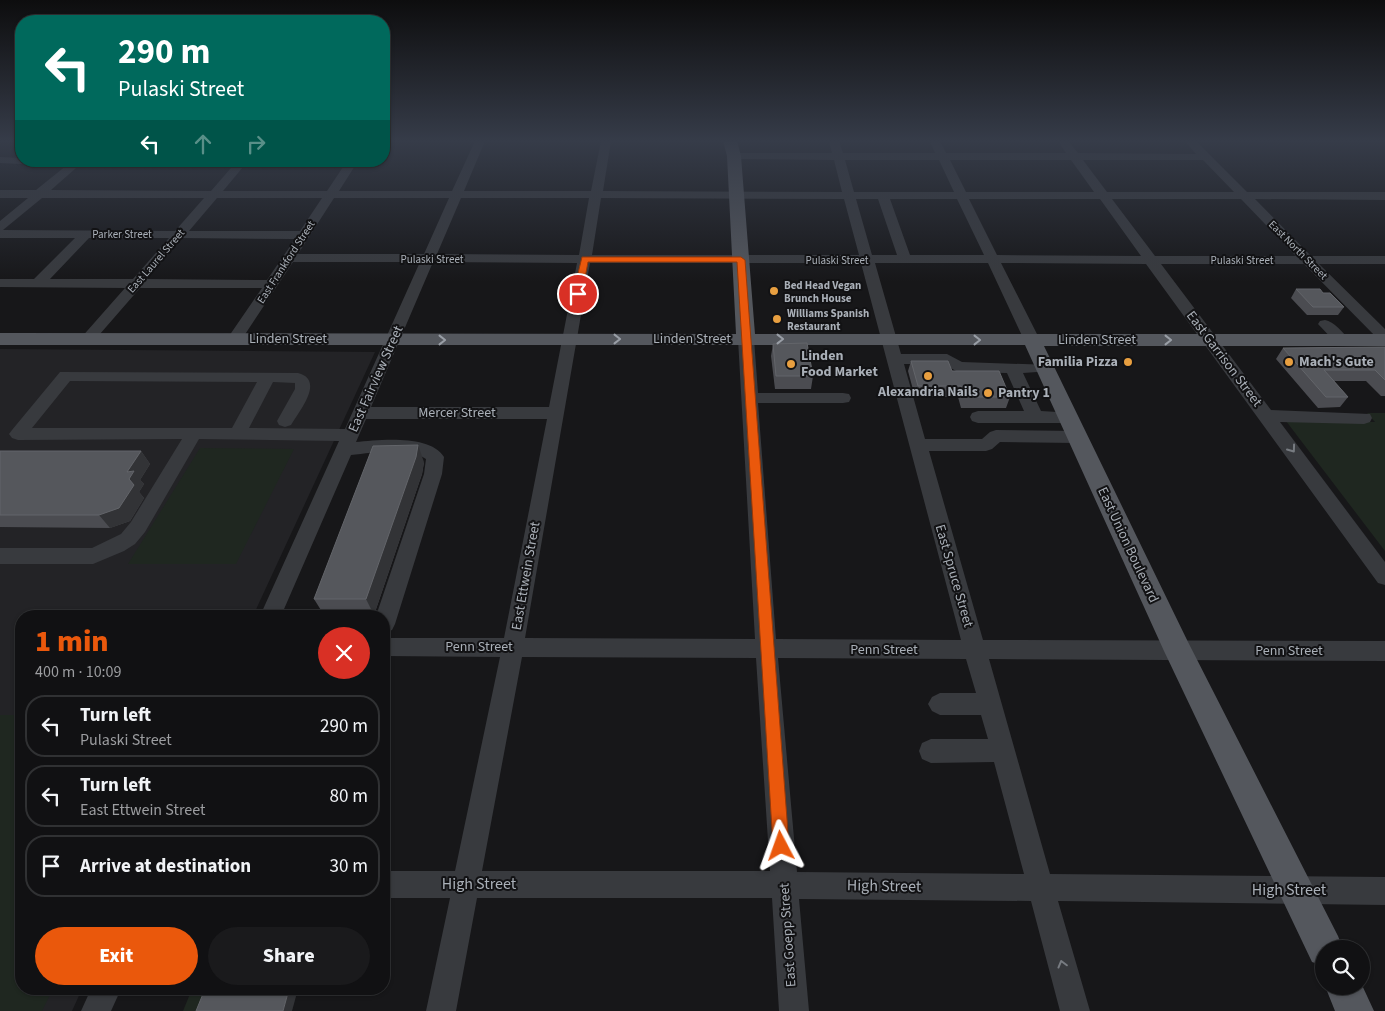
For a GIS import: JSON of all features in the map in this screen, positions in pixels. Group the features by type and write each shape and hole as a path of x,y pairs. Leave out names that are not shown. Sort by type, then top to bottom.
{"main road":[{"name":"East Goepp Street","path":"736,188 746,338"},
{"name":"Linden Street","path":"0,339 394,340 746,338 1210,340 1329,328 1385,339"},
{"name":"East Union Boulevard","path":"1032,340 1178,652 1321,940"},
{"path":"1347,995 1355,1011"}],"street":[{"path":"0,227 46,188"},
{"name":"East Laurel Street","path":"88,339 220,188"},
{"name":"East Frankford Street","path":"235,339 335,188"},
{"name":"East Fairview Street","path":"274,610 394,340 459,188"},
{"name":"East Ettwein Street","path":"441,1011 513,647 597,188"},
{"name":"East Spruce Street","path":"847,188 1075,1011"},
{"name":"East Union Boulevard","path":"958,188 1032,340"},
{"name":"East Garrison Street","path":"1098,188 1385,577"},
{"name":"East North Street","path":"1236,188 1385,339"},
{"path":"0,194 1385,196"},
{"path":"883,196 905,260"},
{"path":"1367,196 1385,211"},
{"name":"Parker Street","path":"0,234 304,235"},
{"path":"39,282 86,234"},
{"name":"Pulaski Street","path":"288,258 1385,260"},
{"path":"0,282 271,284"},
{"name":"East Goepp Street","path":"746,338 766,649 794,1011"},
{"path":"947,340 958,367"},
{"path":"893,359 947,359 958,367 1045,368"},
{"path":"1013,368 1035,416"},
{"path":"285,421 303,389 303,381 298,378 66,376 18,434 238,434 416,448 430,451 435,457 433,474 389,610"},
{"path":"238,434 268,377"},
{"path":"750,398 843,398"},
{"name":"Mercer Street","path":"360,413 555,413"},
{"path":"978,417 1035,416 1072,427"},
{"path":"1267,416 1364,418"},
{"path":"918,445 986,445 996,436 1072,427"},
{"path":"0,556 93,556 128,539 138,527 194,433"},
{"name":"Penn Street","path":"390,647 1178,652 1385,651"},
{"path":"940,704 990,704"},
{"path":"931,751 1003,750"},
{"name":"High Street","path":"390,884 784,885 1385,891"},
{"path":"96,1011 103,995"}],"shaded area":[{"path":"0,349 375,352 256,610 15,610 15,995 79,995 72,1011 0,1011"},
{"path":"1367,413 1385,413 1385,551 1286,421 1375,422"},
{"path":"200,448 294,449 236,564 128,564"},
{"path":"0,715 15,715 15,995 50,995 42,1011 0,1011"},
{"path":"190,995 213,995 207,1011 183,1011"}],"building":[{"path":"1296,289 1320,289 1323,293 1330,293 1344,307 1313,307"},
{"path":"807,343 813,376 776,376 773,344"},
{"path":"1385,347 1385,380 1375,370 1324,370 1348,397 1326,397 1283,348"},
{"path":"911,361 948,361 952,371 999,371 1010,397 965,397 961,386 918,386"},
{"path":"418,445 416,457 366,599 314,599 373,446"},
{"path":"0,451 141,451 127,472 134,471 129,479 134,485 119,508 99,515 0,515"},
{"path":"203,995 287,995 283,1011 196,1011"}],"place":[{"name":"Bed Head Vegan Brunch House","path":"774,291"},
{"name":"Williams Spanish Restaurant","path":"777,319"},
{"name":"Familia Pizza","path":"1128,362"},
{"name":"Mach's Gute","path":"1289,362"},
{"name":"Linden Food Market","path":"791,364"},
{"name":"Alexandria Nails","path":"928,376"},
{"name":"Pantry 1","path":"988,393"}],"route":[{"path":"578,294 585,259 741,260 766,649 781,846"}]}
